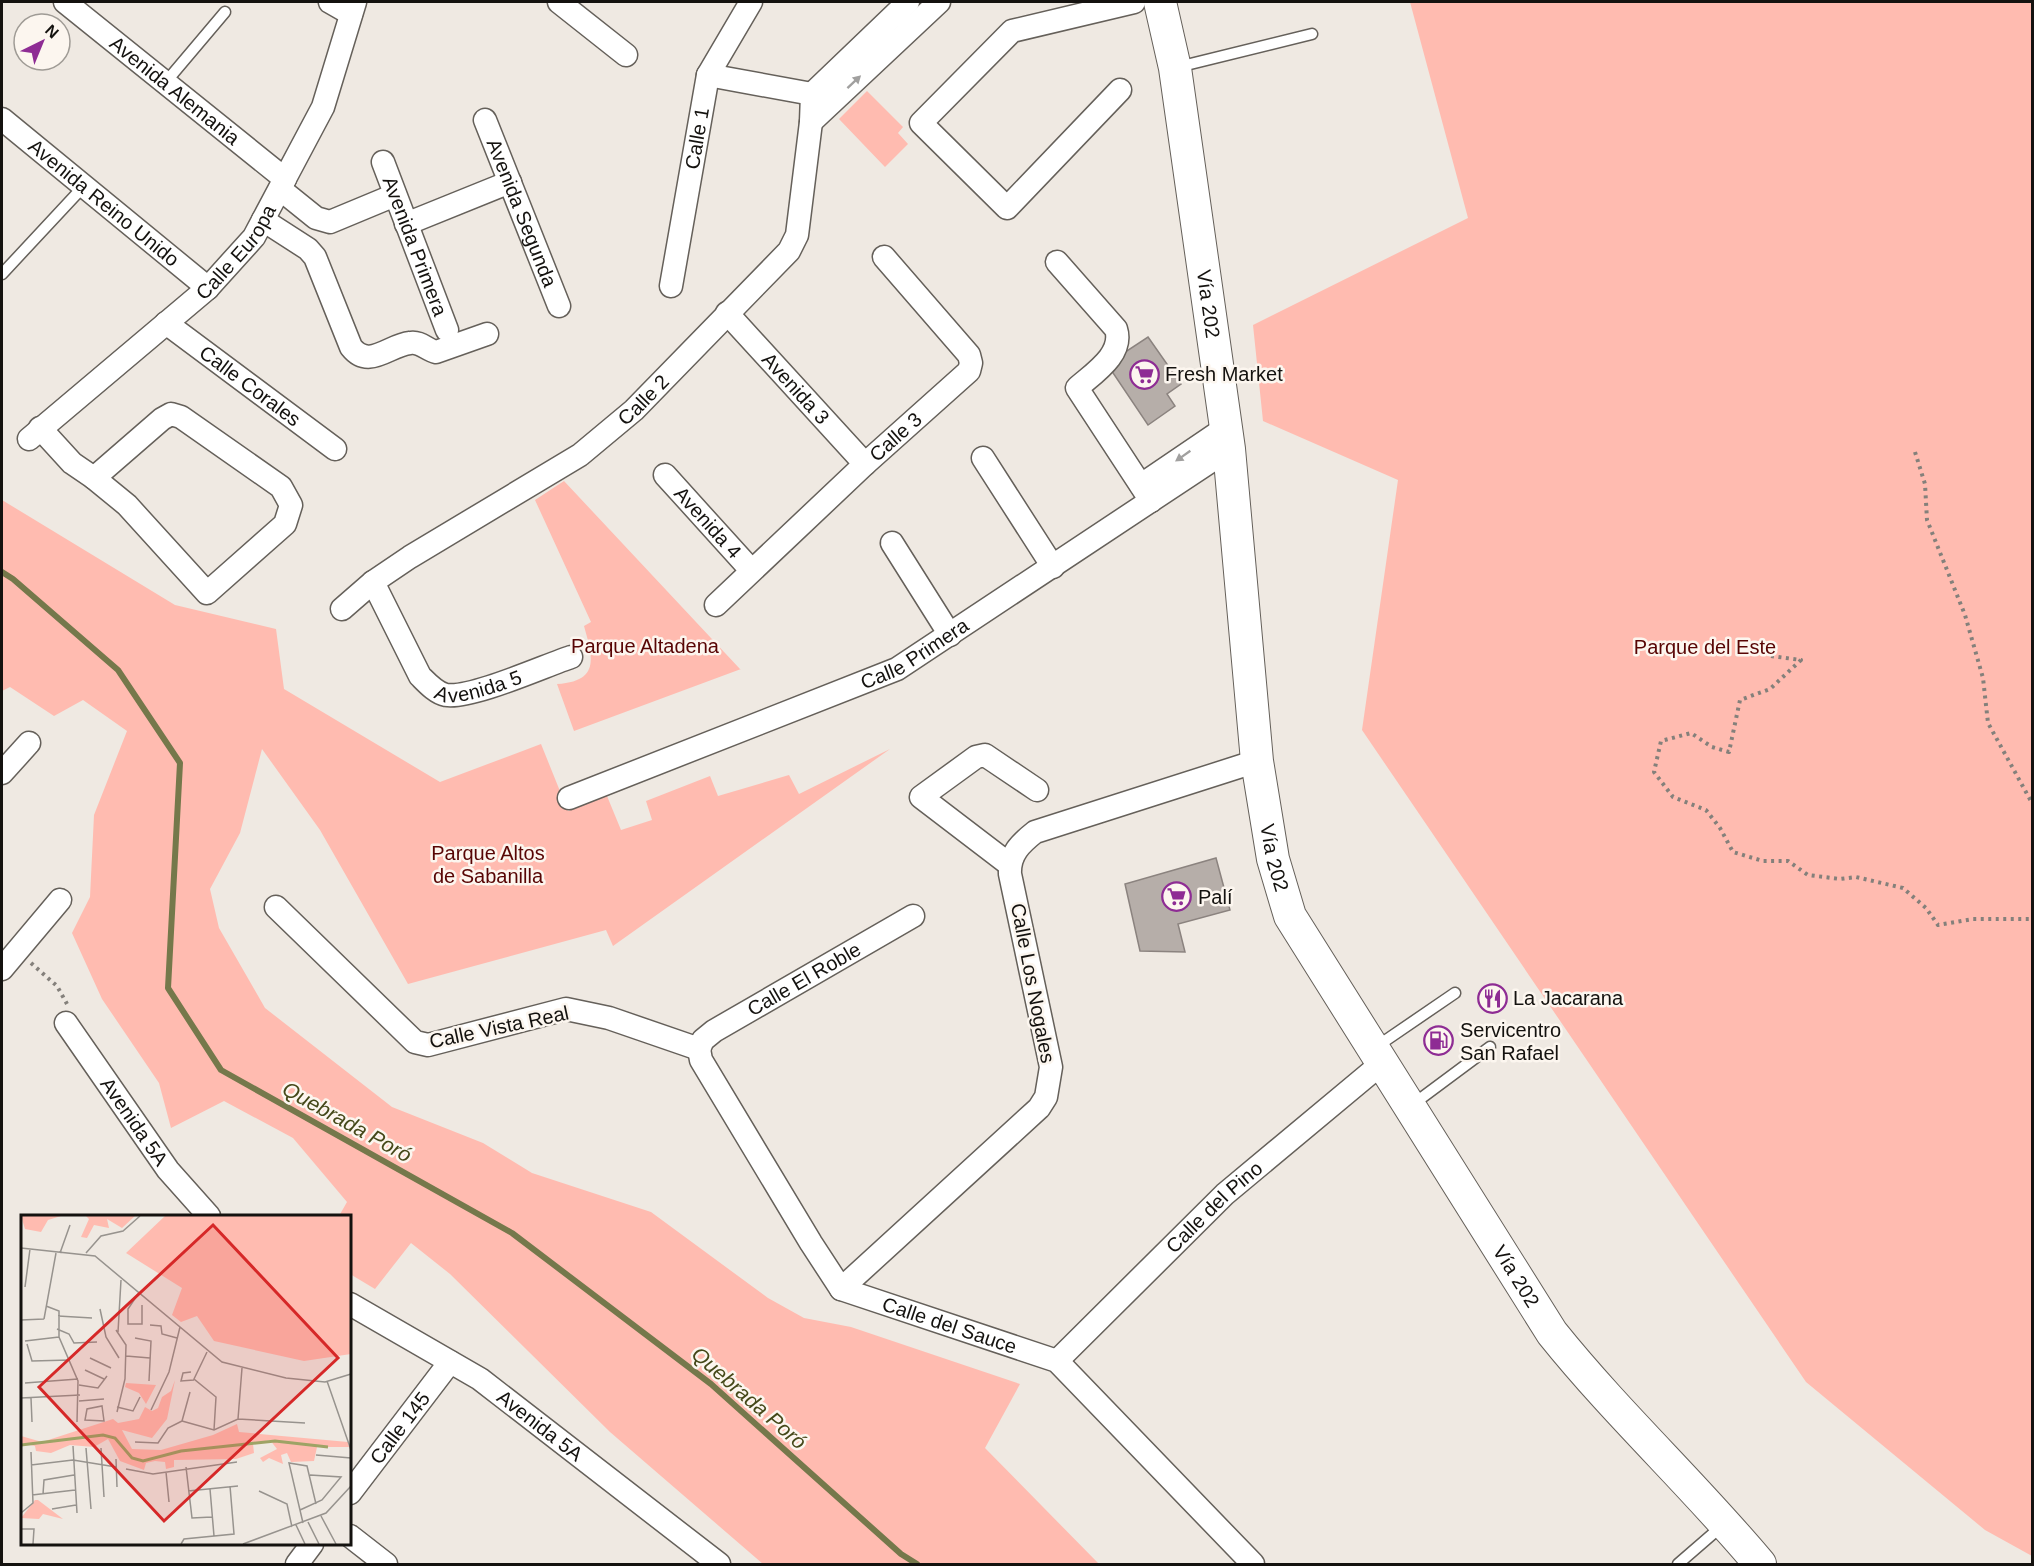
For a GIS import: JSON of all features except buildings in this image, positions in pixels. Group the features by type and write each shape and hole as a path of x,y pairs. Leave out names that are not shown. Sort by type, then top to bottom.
{"main road":[{"name":"Vía 202","path":"1160,2 1175,68 1227,438 1257,761 1273,860 1290,916 1552,1333 1593,1384 1725,1522 1760,1564"}],"street":[{"path":"330,2 353,8"},
{"path":"559,2 626,55"},
{"name":"Calle 1","path":"671,286 708,75 751,2"},
{"path":"708,75 812,94 908,2"},
{"path":"812,122 939,2"},
{"path":"1120,90 1007,208 921,123 1012,31 1134,2"},
{"name":"Avenida Alemania","path":"76,5 283,184"},
{"name":"Calle Europa","path":"94,478 34,434 208,288 254,237 323,107 353,8"},
{"name":"Calle 2","path":"342,609 373,582 580,454 634,410 789,251 797,235 812,122 812,94"},
{"name":"Avenida Reino Unido","path":"2,119 208,288"},
{"name":"Avenida Segunda","path":"485,120 560,306"},
{"name":"Avenida Primera","path":"383,162 447,330"},
{"path":"406,224 510,182"},
{"path":"283,184 316,218 330,222 395,195"},
{"path":"263,220 308,249 315,257 351,347 361,357 369,358 417,342 436,352 487,333"},
{"name":"Calle 3","path":"716,605 865,464 962,379 971,363 961,345 884,257"},
{"path":"1057,262 1116,329 1119,337 1112,356 1077,388 1146,493"},
{"name":"Avenida 3","path":"727,313 865,464"},
{"name":"Calle Corales","path":"166,323 335,449"},
{"path":"176,415 281,487 290,500 291,510 285,524 207,592 127,505 94,478 162,419 176,415"},
{"name":"Calle Primera","path":"569,798 897,669 1053,567 1146,493 1227,438"},
{"path":"983,458 1053,567"},
{"name":"Avenida 4","path":"665,475 751,570"},
{"path":"892,543 950,635"},
{"name":"Avenida 5","path":"373,582 420,676 429,686 445,695 466,694 571,657"},
{"path":"2,773 28,743"},
{"path":"1037,790 985,755 976,757 921,796 1010,864 1015,851 1035,832 1257,761"},
{"name":"Calle Los Nogales","path":"842,1289 1039,1108 1046,1097 1051,1067 1010,864"},
{"path":"9,954 60,900"},
{"name":"Calle Vista Real","path":"276,907 415,1042 428,1045 566,1009 609,1018 699,1049"},
{"name":"Calle El Roble","path":"699,1049 703,1040 714,1031 913,916"},
{"name":"Avenida 5A","path":"66,1023 168,1170 208,1215"},
{"path":"699,1049 701,1060 811,1243 842,1289"},
{"name":"Calle del Pino","path":"1057,1361 1225,1194 1376,1056"},
{"name":"Calle del Sauce","path":"842,1289 1057,1361 1253,1564"},
{"name":"Avenida 5A","path":"351,1305 480,1379 719,1564"},
{"name":"Calle 145","path":"351,1492 450,1362"},
{"path":"351,1537 386,1564"},
{"path":"297,1564 311,1545"}],"lane":[{"path":"165,83 225,12"},
{"path":"1175,68 1312,34"},
{"path":"2,274 84,186"},
{"path":"1376,1056 1455,993"},
{"path":"1409,1107 1490,1047"},
{"path":"1678,1564 1725,1522"}],"path":[{"path":"1915,452 1925,484 1927,520 1965,615 1983,678 1988,723 2032,803"},
{"path":"1771,656 1801,660 1770,689 1740,700 1730,752 1712,747 1691,733 1661,741 1654,772 1673,797 1706,810 1720,828 1733,852 1763,861 1788,861 1808,874 1856,878 1903,888 1926,908 1938,925 1973,919 2032,919"},
{"path":"9,954 57,986 65,997 67,1005 62,1016 66,1023"}],"green space":[{"name":"Parque del Este","path":"1410,2 2032,2 2032,1556 1985,1530 1806,1382 1362,730 1398,480 1263,421 1253,325 1468,218"},
{"path":"867,91 903,127 898,133 908,144 885,167 839,119"},
{"name":"Parque Altadena","path":"564,481 741,669 574,731 557,684 571,682 587,673 591,658 584,626 591,622 535,500"},
{"name":"Parque Altos de Sabanilla","path":"2,500 175,605 276,629 284,689 440,782 541,744 568,811 607,796 621,830 652,820 646,801 710,776 718,796 789,775 799,794 890,749 613,946 606,930 408,984 320,830 262,749 240,833 210,889 219,928 265,1008 392,1107 483,1143 532,1173 651,1212 768,1298 804,1318 851,1327 1020,1384 985,1448 1099,1564 763,1564 610,1432 450,1274 411,1243 375,1289 351,1275 351,1215 340,1215 347,1202 293,1138 224,1101 171,1128 159,1083 102,999 72,933 90,897 94,815 127,731 83,700 54,716 10,687 2,691"}],"waterway":[{"name":"Quebrada Poró","path":"2,572 118,670 180,763 168,988 221,1070 512,1233 711,1384 901,1554 917,1564"}],"place":[{"name":"Fresh Market","path":"1144,374"},
{"name":"Palí","path":"1177,897"},
{"name":"La Jacarana","path":"1492,998"},
{"name":"Servicentro San Rafael","path":"1439,1041"}]}
